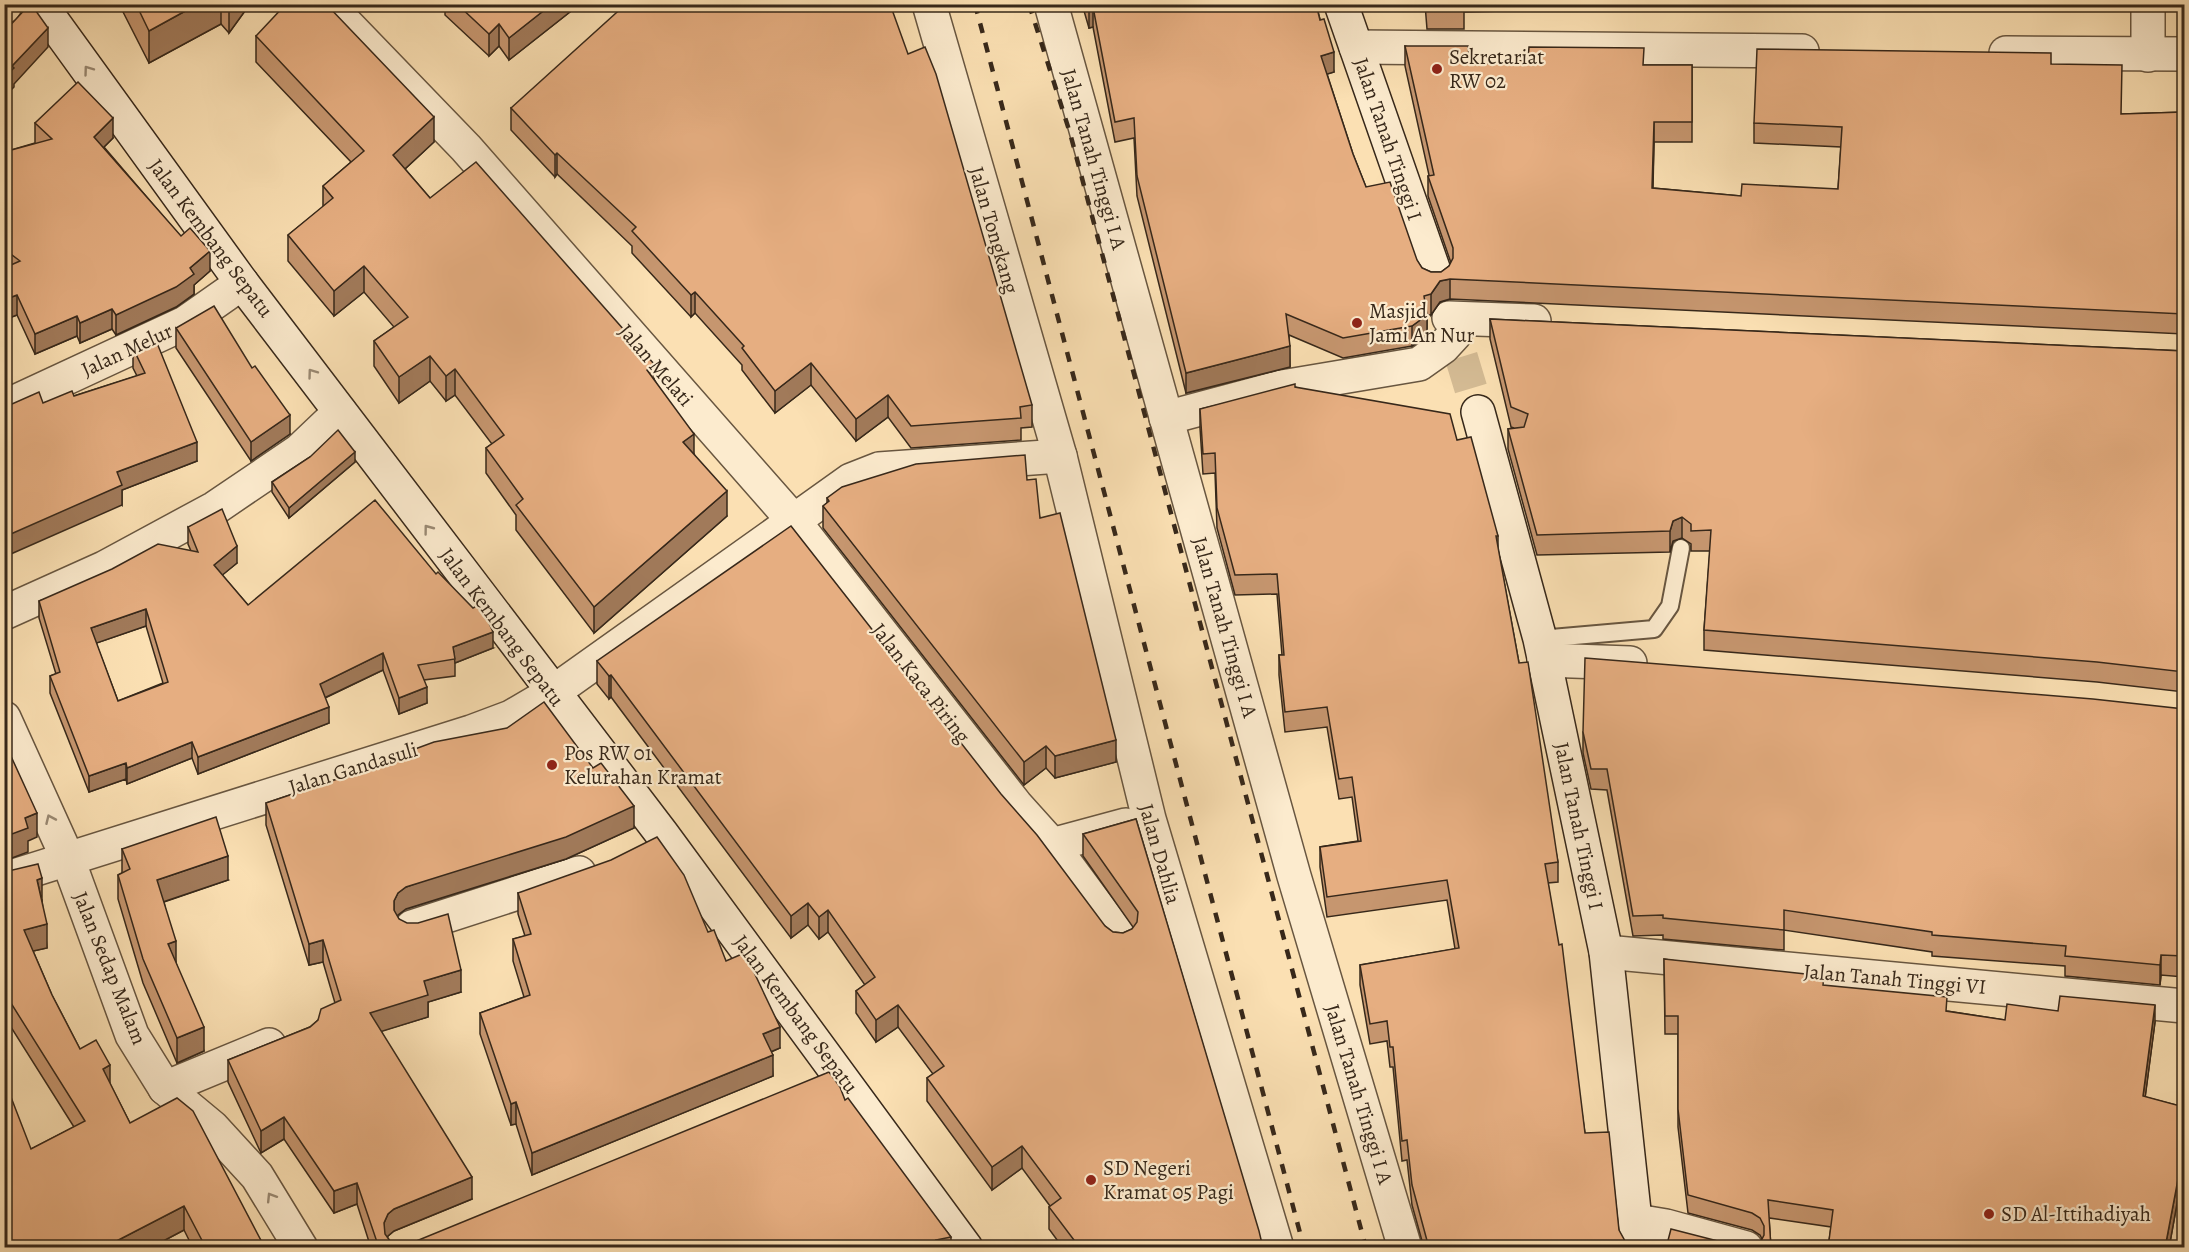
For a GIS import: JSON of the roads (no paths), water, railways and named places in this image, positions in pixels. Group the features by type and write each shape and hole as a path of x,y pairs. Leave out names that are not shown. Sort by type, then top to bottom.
{"street":[{"name":"Jalan Kembang Sepatu","path":"40,4 242,283 552,693 650,842 838,1070 966,1248"},
{"name":"Jalan Melati","path":"327,4 466,148 793,520"},
{"name":"Jalan Tongkang","path":"929,4 1060,456"},
{"name":"Jalan Tanah Tinggi I A","path":"1051,4 1294,876 1405,1248"},
{"name":"Jalan Tanah Tinggi I","path":"1341,4 1435,274"},
{"path":"2148,4 2148,55"},
{"path":"1356,47 1836,52"},
{"path":"1980,53 2184,54"},
{"name":"Jalan Melur","path":"4,407 185,323 242,283"},
{"path":"1166,418 1282,387 1419,364 1443,347 1452,326 1559,322"},
{"path":"4,613 104,568 215,508 299,451 340,412"},
{"name":"Jalan Tanah Tinggi I","path":"1478,412 1542,649 1606,952 1637,1234"},
{"path":"793,520 851,480 879,469 1060,456"},
{"name":"Jalan Dahlia","path":"1060,456 1149,819 1277,1248"},
{"name":"Jalan Gandasuli","path":"4,879 67,857 471,732 511,717 552,693 793,520"},
{"name":"Jalan Kaca Piring","path":"793,520 1017,805 1052,845 1120,938"},
{"path":"1542,649 1587,659 1658,665"},
{"name":"Jalan Sedap Malam","path":"4,718 17,777 67,857 132,1035 165,1088 212,1127 257,1176 301,1248"},
{"path":"1052,845 1137,822"},
{"path":"412,927 605,864"},
{"name":"Jalan Tanah Tinggi VI","path":"1606,952 2184,1006"},
{"path":"165,1088 293,1035"},
{"path":"805,1084 838,1070"},
{"path":"1637,1234 1666,1226 1746,1248"}],"lane":[{"path":"1542,649 1654,629 1670,606 1681,548"}],"tunnel":[{"path":"1447,310 1478,412"}],"railway":[{"path":"975,4 1304,1248"},
{"path":"1029,4 1070,133 1366,1248"}],"place":[{"name":"Sekretariat RW 02","path":"1437,69"},
{"name":"Masjid Jami An Nur","path":"1357,323"},
{"name":"Pos RW 01 Kelurahan Kramat","path":"552,765"},
{"name":"SD Negeri Kramat 05 Pagi","path":"1091,1180"},
{"name":"SD Al-Ittihadiyah","path":"1989,1214"}]}
